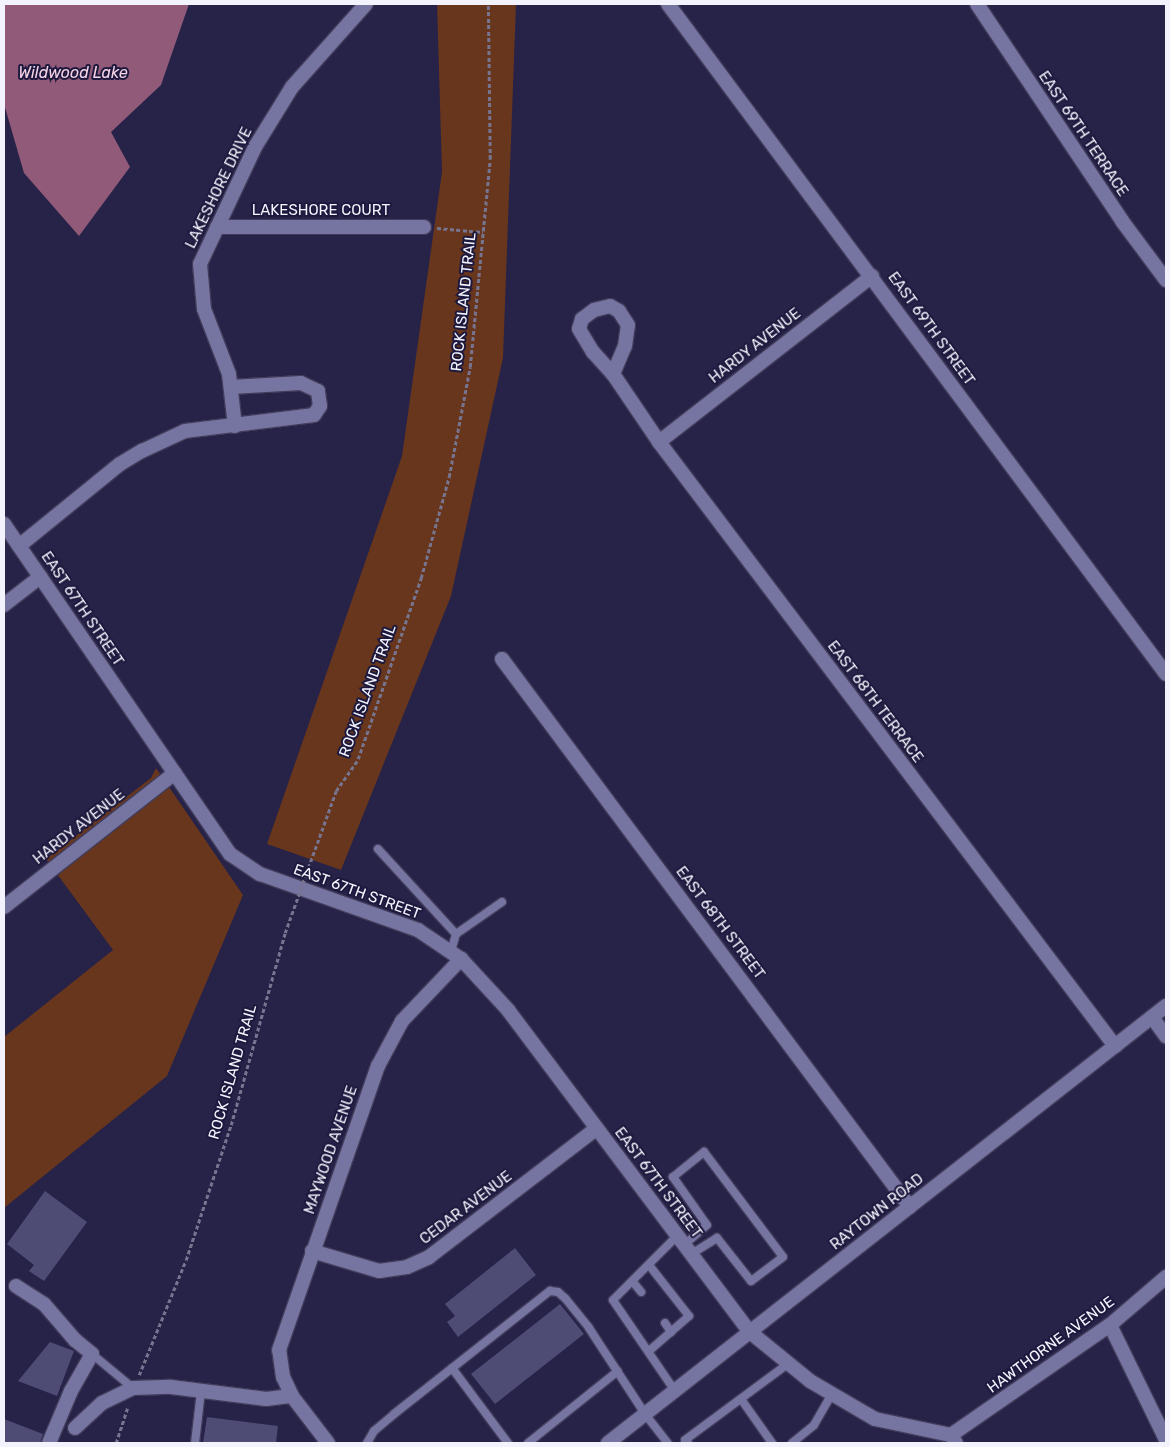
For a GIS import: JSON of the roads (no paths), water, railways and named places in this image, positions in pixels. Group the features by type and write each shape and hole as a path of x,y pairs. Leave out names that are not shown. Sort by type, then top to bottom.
{"street":[{"name":"LAKESHORE DRIVE","path":"235,426 231,387 200,287 200,264 254,146 292,87 350,17 366,4"},
{"name":"EAST 69TH STREET","path":"668,4 1166,674"},
{"name":"EAST 69TH TERRACE","path":"977,4 1122,221 1166,280"},
{"name":"LAKESHORE COURT","path":"217,227 424,227"},
{"name":"HARDY AVENUE","path":"658,442 872,276"},
{"name":"EAST 68TH TERRACE","path":"613,374 625,346 628,325 619,311 610,306 594,310 582,319 579,329 593,352 613,374 658,442 1115,1046"},
{"path":"19,546 120,464 142,451 185,431 314,415 321,401 313,388 292,382 231,387"},
{"name":"EAST 67TH STREET","path":"4,524 230,854 260,874 418,930 456,956 508,1010 596,1130 750,1332 832,1394 875,1419 954,1439"},
{"path":"4,605 40,577"},
{"name":"EAST 68TH STREET","path":"502,659 910,1207"},
{"name":"HARDY AVENUE","path":"4,907 175,773"},
{"name":"MAYWOOD AVENUE","path":"328,1443 292,1396 283,1377 279,1350 378,1066 402,1021 456,956"},
{"name":"RAYTOWN ROAD","path":"613,1442 675,1390 1166,1006"},
{"path":"1152,1018 1166,1036"},
{"name":"CEDAR AVENUE","path":"312,1251 379,1271 406,1267 428,1257 596,1130"},
{"name":"HAWTHORNE AVENUE","path":"954,1439 1110,1325 1166,1277"},
{"path":"16,1286 44,1304 75,1340 92,1354 71,1391 49,1443"},
{"path":"1110,1325 1166,1440"},
{"path":"75,1428 102,1403 134,1388 171,1387 266,1399 292,1396"}],"lane":[{"path":"378,849 456,934 456,956"},
{"path":"456,934 502,902"},
{"path":"675,1390 650,1350 613,1300 650,1265 684,1245 707,1225 673,1177 704,1152 783,1256 751,1281 717,1238 684,1245"},
{"path":"650,1265 689,1316 650,1350"},
{"path":"633,1282 641,1292"},
{"path":"367,1443 374,1431 550,1291 558,1292 565,1298 618,1371 645,1414 668,1443"},
{"path":"664,1323 671,1332"},
{"path":"92,1354 134,1388"},
{"path":"688,1443 686,1440 789,1363"},
{"path":"452,1368 508,1443"},
{"path":"528,1443 618,1371"},
{"path":"195,1443 200,1391"},
{"path":"792,1443 814,1425 832,1394"},
{"path":"741,1399 772,1443"}],"water":[{"name":"Wildwood Lake","path":"4,4 189,4 161,85 111,132 130,167 79,236 24,173 4,104"}]}
